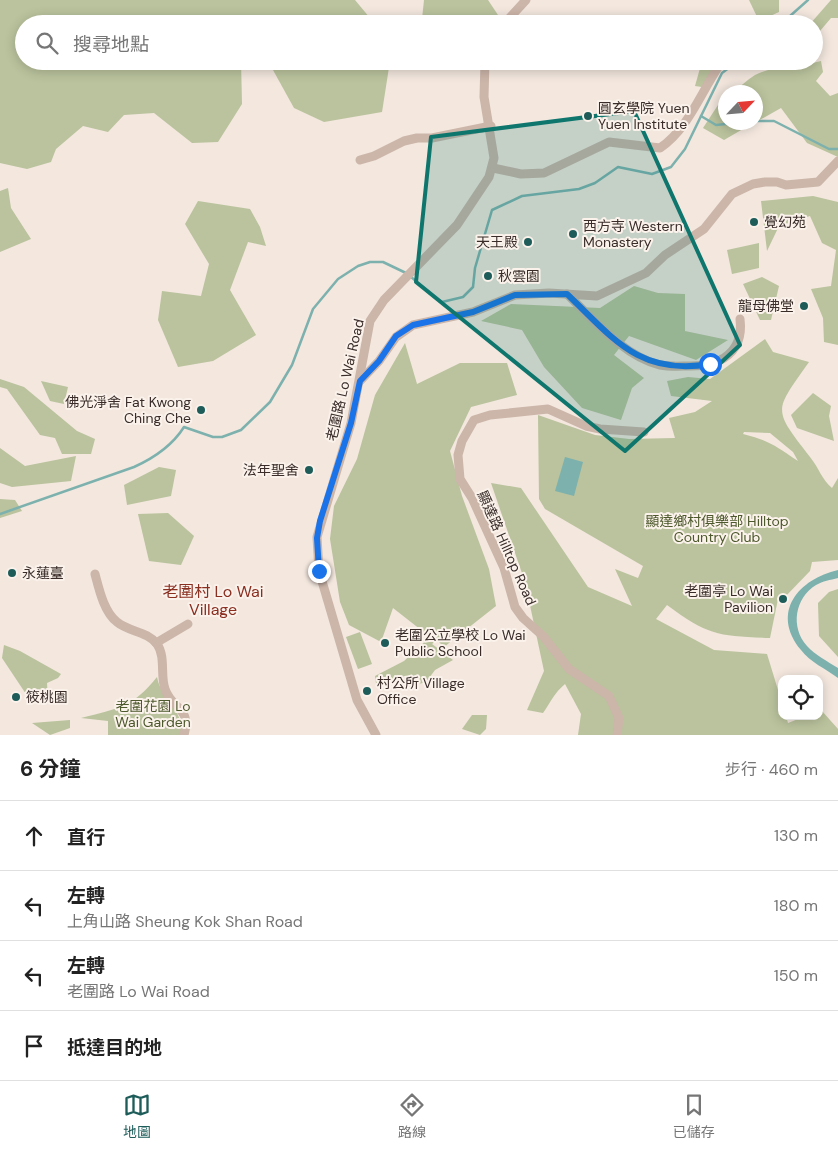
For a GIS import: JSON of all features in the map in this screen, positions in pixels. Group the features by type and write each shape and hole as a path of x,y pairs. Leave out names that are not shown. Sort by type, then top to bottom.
{"street":[{"path":"512,15 526,0"},
{"name":"老圍路 Lo Wai Road","path":"376,735 356,700 319,571 317,554 320,521 351,423 370,321 376,310 394,290 420,266 457,225 481,192 493,168 494,158 490,126 484,97 485,70"},
{"path":"493,168 521,174 544,173 609,142 660,148 670,141 681,128 717,70"},
{"path":"360,160 374,156 404,141 417,138 432,138 490,126"},
{"path":"360,381 379,361 396,336 413,325 473,312 515,295 567,294 598,296 646,273 665,255 704,229 732,194 753,184 777,182 792,185 818,182 838,161"},
{"path":"567,294 612,338 646,359 660,365 697,366 717,362 733,350 740,340 740,319"},
{"name":"顯達路 Hilltop Road","path":"617,735 619,718 609,696 569,669 544,636 523,618 516,607 504,568 472,498 460,479 458,455 464,433 474,420 501,414 548,410 600,430 644,432"},
{"path":"94,574 104,601 116,622 148,636 156,643 162,660 166,690 185,714 187,722 184,735"},
{"path":"156,643 188,624"}],"highlighted area":[{"path":"634,111 740,345 625,451 416,282 431,137"}],"green space":[{"path":"0,0 355,0 368,15 15,15 15,70 241,70 242,104 218,142 192,143 154,113 124,115 108,132 83,126 56,149 51,162 27,169 0,163"},
{"path":"424,0 488,0 498,15 422,15"},
{"path":"749,0 779,0 779,12 772,15 756,15"},
{"path":"831,0 838,0 838,18 831,18 823,27 823,15 818,15"},
{"path":"273,70 389,70 382,112 324,122 294,108"},
{"path":"699,70 716,70 702,87 695,86"},
{"path":"770,70 823,70 816,81 830,96 838,93 838,157 807,143 781,108 763,118 763,85 742,85 755,75"},
{"path":"718,105 718,130 741,130 724,140 703,128"},
{"path":"8,188 11,208 31,239 0,252 0,191"},
{"path":"813,196 838,202 838,345 824,342 823,318 811,289 831,286 836,250 822,243 810,216 779,226 767,251 761,201"},
{"path":"198,201 250,209 260,227 266,246 248,242 230,290 256,335 213,361 178,367 158,320 162,291 201,296 209,264 185,224"},
{"path":"759,243 759,268 732,274 727,250"},
{"path":"762,277 779,286 771,320 760,320 743,284"},
{"path":"634,286 658,293 685,294 685,331 728,340 696,360 629,336 614,355 644,378 632,388 621,420 582,408 544,367 522,330 481,321 511,304 600,308"},
{"name":"顯達鄉村俱樂部 Hilltop Country Club","path":"765,339 773,352 809,362 789,391 782,410 789,429 832,488 838,478 838,560 812,562 810,571 783,599 778,599 770,638 726,635 704,629 667,605 656,619 714,650 767,654 778,690 778,720 787,720 788,723 796,720 823,720 823,712 838,729 838,735 578,735 581,714 565,684 555,694 543,713 527,710 544,671 525,582 491,483 521,488 588,587 632,606 615,569 638,578 643,566 545,509 539,499 538,415 595,435 629,439 675,438 669,418 695,412 712,401 671,396 667,381 688,377 710,379","holes":["744,432 770,433 793,452 798,461 767,442 743,434"]},
{"path":"405,343 417,384 460,363 507,363 517,395 471,407 450,451 462,496 489,569 496,606 444,647 437,640 432,644 453,660 435,670 426,682 404,688 405,676 376,683 375,676 404,661 430,637 393,608 381,642 349,625 340,602 330,539 334,506 357,459 375,395"},
{"path":"0,379 24,387 77,431 95,439 91,454 62,454 55,438 40,435 7,389 0,387"},
{"path":"41,381 68,387 64,404 50,401"},
{"path":"813,393 831,406 829,416 834,441 797,428 791,415"},
{"path":"0,448 25,466 76,456 71,481 12,487 0,483"},
{"path":"159,467 176,470 171,496 127,505 124,485"},
{"path":"0,499 15,500 22,511 0,518"},
{"path":"168,513 194,536 181,565 149,561 138,514"},
{"path":"838,589 838,657 819,636 818,603 829,592"},
{"path":"360,632 372,664 358,669 346,637"},
{"path":"4,645 20,651 61,674 58,678 47,683 48,701 30,700 2,658"},
{"name":"老圍花園 Lo Wai Garden","path":"157,677 163,693 179,718 181,735 108,735 108,721 81,718 115,709 132,701"},
{"path":"472,715 487,715 486,729 480,735 462,729"},
{"path":"70,720 70,728 50,735 32,723"}],"water":[{"path":"565,457 583,462 574,496 555,491"},
{"path":"838,570 838,578 816,585 803,597 797,613 797,622 798,630 807,646 817,655 838,668 838,678 813,662 801,650 792,636 788,623 789,610 793,599 801,589 824,574"}],"waterway":[{"path":"791,15 808,0"},
{"path":"411,277 442,302 463,297 473,287 475,268 492,210 522,196 579,189 595,183 618,167 652,174 671,167 685,149 722,73 726,70"},
{"path":"701,116 718,125"},
{"path":"763,121 774,121 829,149 838,149"},
{"path":"0,514 149,460 174,440 184,427 213,437 222,437 241,430 270,402 292,365 313,309 338,279 358,266 370,262 383,262 406,273"}],"place":[{"name":"圓玄學院 Yuen Yuen Institute","path":"588,116"},
{"name":"覺幻苑","path":"754,222"},
{"name":"西方寺 Western Monastery","path":"573,234"},
{"name":"天王殿","path":"528,242"},
{"name":"秋雲園","path":"488,276"},
{"name":"龍母佛堂","path":"804,306"},
{"name":"佛光淨舍 Fat Kwong Ching Che","path":"201,410"},
{"name":"法年聖舍","path":"309,470"},
{"name":"永蓮臺","path":"12,573"},
{"name":"老圍亭 Lo Wai Pavilion","path":"783,599"},
{"name":"老圍公立學校 Lo Wai Public School","path":"385,643"},
{"name":"村公所 Village Office","path":"367,691"},
{"name":"筱桃園","path":"16,697"}],"district":[{"name":"老圍村 Lo Wai Village","path":"213,600"}],"route":[{"path":"319,571 317,538 320,521 351,423 360,381 379,361 388,345 403,330 413,325 473,312 515,295 567,294 607,334 646,359 660,365 678,367 710,364"}]}
